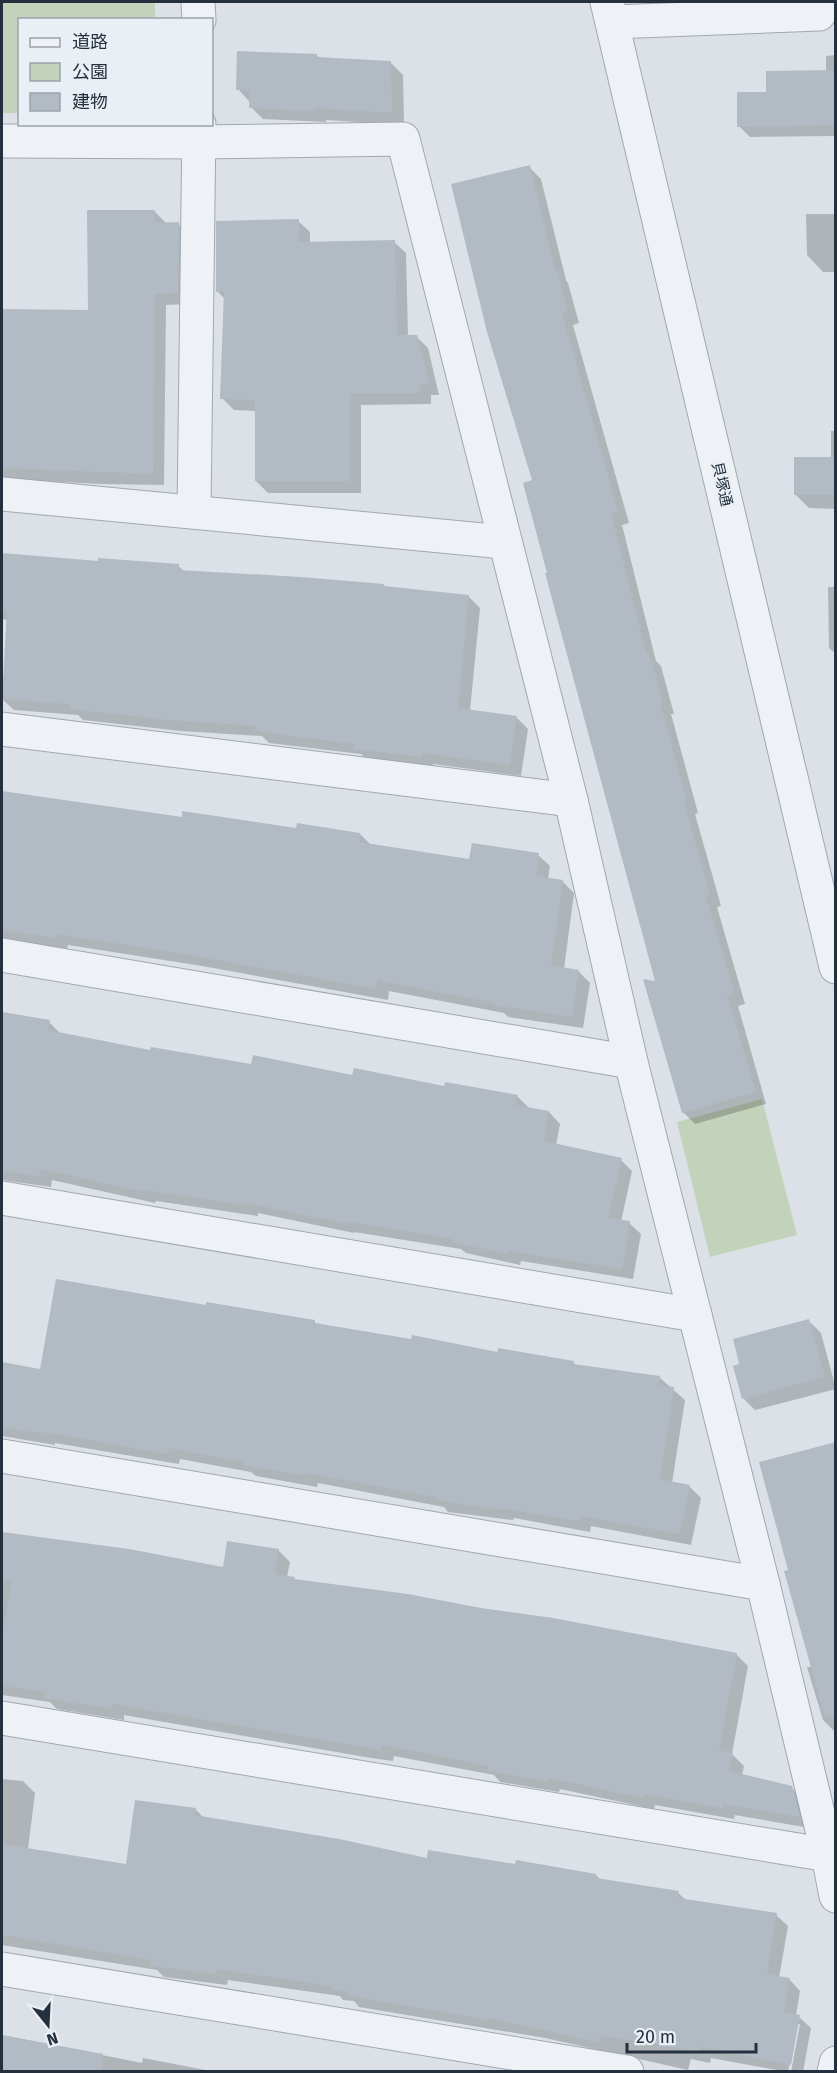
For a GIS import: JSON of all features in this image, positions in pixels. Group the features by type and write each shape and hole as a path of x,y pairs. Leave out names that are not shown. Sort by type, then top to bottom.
{"street":[{"path":"198,2 199,18"},
{"path":"610,12 819,14 819,2"},
{"name":"貝塚通","path":"610,12 836,967"},
{"path":"194,512 199,133"},
{"path":"2,141 199,133 403,139 571,800 631,1062 763,1584 836,1896"},
{"path":"2,494 504,542"},
{"path":"2,729 571,800"},
{"path":"2,955 631,1062"},
{"path":"2,1198 695,1315"},
{"path":"2,1456 763,1584"},
{"path":"2,1718 828,1855"},
{"path":"2,1969 627,2072"},
{"path":"834,2072 836,2063"}],"green space":[{"path":"2,2 155,2 155,18 18,18 18,113 2,113"},
{"path":"762,1099 797,1235 710,1257 677,1122"}],"building":[{"path":"237,51 317,54 317,57 391,61 392,113 315,108 315,111 249,108 250,90 236,90"},
{"path":"836,70 836,125 737,127 737,92 766,92 766,71"},
{"path":"530,165 555,270 557,270 568,312 562,313 618,511 611,513 646,654 649,653 663,702 660,703 687,801 684,802 710,894 706,896 734,992 727,995 756,1092 682,1113 643,979 655,981 523,483 532,480 487,332 451,184"},
{"path":"87,210 155,210 155,223 179,222 178,293 155,294 153,474 2,468 2,309 88,310"},
{"path":"299,219 299,242 395,240 397,335 417,335 429,383 419,384 420,393 350,393 350,481 255,481 255,400 220,399 224,291 216,292 216,221"},
{"path":"794,457 836,457 836,495 794,495"},
{"path":"2,553 98,561 98,558 179,564 178,570 384,584 384,586 469,595 458,708 517,716 510,765 422,753 421,757 354,749 354,744 255,731 256,726 169,720 70,709 70,704 2,699 7,610 2,610"},
{"path":"2,791 182,817 182,811 296,828 297,823 360,833 359,842 469,859 472,843 539,853 536,876 563,880 551,965 579,970 572,1017 494,1005 495,1003 378,980 376,989 57,934 56,938 2,930"},
{"path":"2,1012 50,1020 48,1030 150,1050 151,1047 251,1064 253,1055 352,1075 354,1068 444,1086 445,1082 518,1095 516,1105 549,1111 544,1141 622,1158 608,1218 630,1221 622,1269 509,1251 508,1254 452,1242 453,1239 343,1221 343,1223 247,1203 246,1205 144,1190 144,1192 41,1169 40,1176 2,1171"},
{"path":"56,1279 206,1305 206,1302 315,1320 315,1323 411,1339 412,1335 497,1352 498,1348 574,1361 573,1364 660,1376 659,1385 674,1387 660,1479 690,1485 680,1534 580,1516 578,1521 502,1508 502,1510 435,1500 435,1497 306,1473 306,1476 242,1465 243,1462 169,1448 168,1454 44,1432 44,1434 2,1427 2,1362 40,1369"},
{"path":"809,1319 825,1377 742,1399 733,1366 739,1364 733,1339"},
{"path":"836,1442 836,1716 825,1717 784,1571 788,1570 759,1462"},
{"path":"2,1532 129,1549 223,1567 227,1541 279,1549 275,1574 295,1577 294,1579 408,1594 481,1608 553,1618 737,1653 719,1750 733,1753 729,1771 792,1786 800,1817 723,1804 722,1808 644,1794 643,1798 548,1778 548,1781 487,1771 488,1766 382,1745 381,1750 113,1704 112,1709 44,1698 45,1692 2,1686 2,1638 11,1581 2,1580"},
{"path":"135,1800 196,1808 195,1815 339,1839 427,1858 428,1850 515,1864 516,1860 596,1874 596,1878 679,1891 678,1898 777,1913 767,1974 790,1978 784,2012 800,2015 791,2065 700,2047 699,2052 600,2035 598,2042 488,2018 488,2020 346,1995 347,1991 330,1989 331,1986 217,1969 216,1974 151,1966 151,1960 2,1935 2,1844 126,1864"},
{"path":"2,2035 103,2054 101,2072 2,2072"}]}
